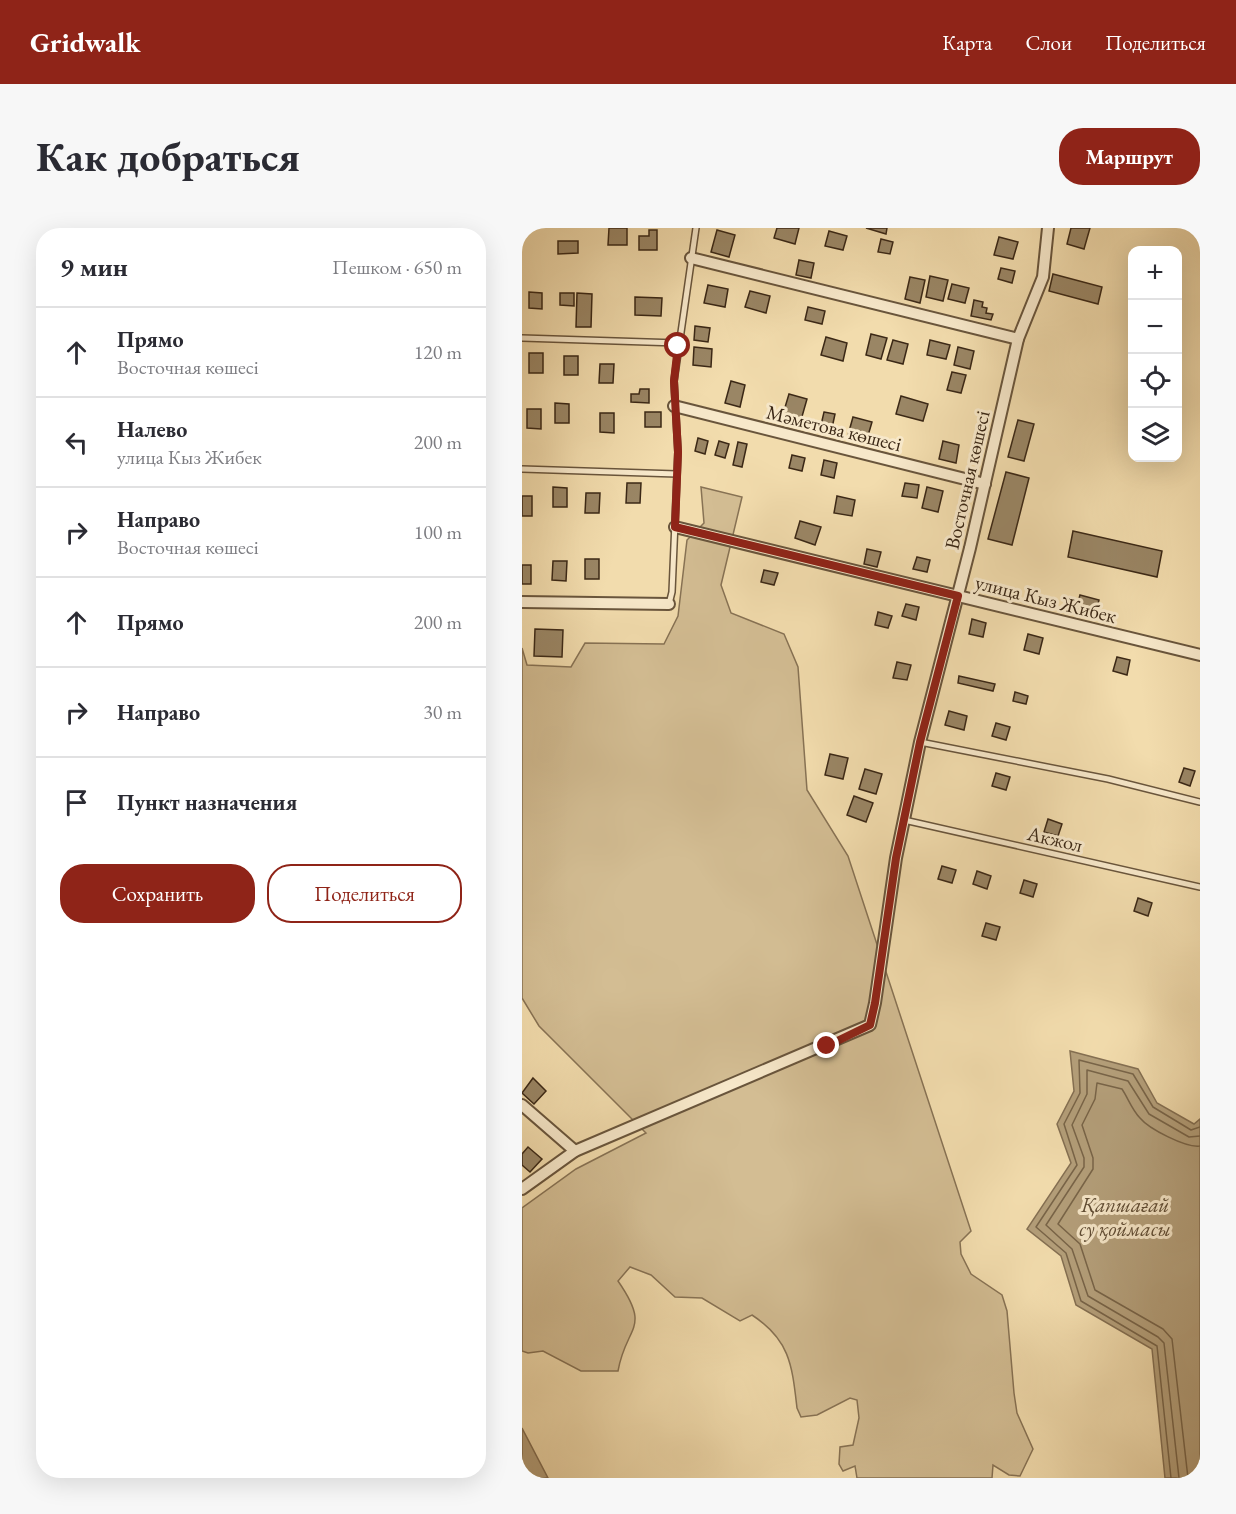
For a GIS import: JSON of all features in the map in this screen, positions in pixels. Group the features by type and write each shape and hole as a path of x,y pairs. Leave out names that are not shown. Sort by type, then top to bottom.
{"street":[{"name":"Восточная көшесі","path":"575,1151 870,1025 904,820 920,742 958,596 1018,339 1043,277 1048,228"},
{"path":"691,258 1018,339"},
{"name":"Мәметова көшесі","path":"674,406 985,484"},
{"name":"улица Кыз Жибек","path":"675,527 1200,655"},
{"path":"522,602 669,604"},
{"path":"522,1105 575,1151 522,1189"}],"lane":[{"path":"669,604 672,592 677,474 674,406 678,343 696,228"},
{"path":"522,338 678,343"},
{"path":"522,469 677,474"},
{"path":"920,742 1108,779 1200,801"},
{"name":"Акжол","path":"904,820 1200,887"}],"shaded area":[{"path":"701,487 742,497 721,585 731,613 784,634 798,667 807,790 848,856 971,1231 960,1242 961,1254 971,1274 1002,1295 1007,1311 1017,1413 1033,1449 1020,1476 1009,1475 993,1465 992,1478 857,1478 855,1466 843,1471 839,1464 840,1447 853,1445 859,1418 857,1400 850,1398 817,1415 801,1417 797,1408 791,1366 787,1355 782,1344 765,1324 752,1315 740,1321 702,1298 675,1297 651,1275 630,1267 618,1281 628,1297 635,1319 618,1371 581,1371 543,1351 528,1353 522,1351 522,1208 576,1169 646,1133 539,1026 522,998 522,648 527,665 571,667 585,643 664,644 678,616 687,540 704,523"}],"water":[{"name":"Қапшағай су қоймасы","path":"1070,1051 1138,1069 1157,1103 1194,1124 1200,1119 1200,1478 1165,1478 1152,1349 1076,1305 1061,1256 1027,1229 1071,1163 1057,1124 1074,1091"},
{"path":"522,1428 548,1478 522,1478"}],"building":[{"path":"609,228 627,228 627,245 608,245"},
{"path":"777,228 799,228 795,244 774,238"},
{"path":"866,228 887,228 886,234"},
{"path":"1071,228 1090,228 1084,249 1067,244"},
{"path":"649,230 657,230 657,250 639,250 639,236 649,236"},
{"path":"717,230 735,235 729,257 711,252"},
{"path":"829,231 847,236 843,250 825,246"},
{"path":"999,237 1018,242 1013,259 994,255"},
{"path":"881,239 893,242 890,254 878,252"},
{"path":"558,241 578,241 578,253 558,254"},
{"path":"799,260 814,263 811,278 796,275"},
{"path":"1001,268 1015,271 1012,283 998,279"},
{"path":"1053,274 1102,287 1098,304 1049,291"},
{"path":"930,276 948,280 943,301 926,297"},
{"path":"910,277 925,280 920,303 905,299"},
{"path":"952,284 969,288 965,303 948,299"},
{"path":"708,285 728,289 725,307 704,303"},
{"path":"750,291 770,296 766,313 745,307"},
{"path":"529,292 542,293 542,309 529,308"},
{"path":"560,293 574,293 574,306 560,305"},
{"path":"577,293 592,294 591,327 576,327"},
{"path":"635,297 662,298 661,316 635,315"},
{"path":"974,300 983,302 982,307 987,308 986,313 993,314 991,320 971,316"},
{"path":"808,307 825,311 822,324 805,320"},
{"path":"695,326 710,328 708,342 694,340"},
{"path":"871,334 887,338 881,359 866,355"},
{"path":"826,337 847,343 843,361 821,355"},
{"path":"893,340 908,344 903,364 887,360"},
{"path":"930,340 950,345 946,359 927,355"},
{"path":"694,347 712,349 711,367 693,365"},
{"path":"958,347 974,351 970,369 954,365"},
{"path":"529,353 543,353 543,373 529,373"},
{"path":"564,356 578,356 578,375 564,375"},
{"path":"600,364 614,364 613,383 599,383"},
{"path":"952,372 966,375 961,393 947,390"},
{"path":"731,381 745,385 740,407 725,403"},
{"path":"640,389 649,389 649,403 631,402 631,394 639,394"},
{"path":"789,394 807,399 801,420 783,414"},
{"path":"901,396 928,404 923,421 896,414"},
{"path":"555,403 569,404 569,423 555,423"},
{"path":"527,409 541,409 541,429 527,428"},
{"path":"645,412 661,412 661,427 645,427"},
{"path":"824,412 835,414 832,428 821,425"},
{"path":"600,413 614,413 614,433 600,432"},
{"path":"853,417 872,422 867,439 848,435"},
{"path":"1018,420 1034,424 1024,461 1008,457"},
{"path":"698,438 708,441 705,454 695,451"},
{"path":"719,441 729,444 725,458 715,455"},
{"path":"943,441 959,445 956,463 939,459"},
{"path":"738,442 747,444 742,467 733,465"},
{"path":"792,455 805,458 802,471 789,468"},
{"path":"824,460 837,463 834,478 821,475"},
{"path":"1006,472 1029,478 1012,545 988,539"},
{"path":"627,483 641,483 640,503 626,503"},
{"path":"905,483 919,485 917,498 902,496"},
{"path":"553,487 567,488 567,507 553,507"},
{"path":"927,487 943,491 938,512 922,508"},
{"path":"586,493 600,493 599,513 585,513"},
{"path":"522,496 532,496 532,516 522,516"},
{"path":"837,496 855,500 852,516 834,513"},
{"path":"800,521 821,527 815,545 795,538"},
{"path":"1073,531 1162,551 1157,577 1068,557"},
{"path":"867,549 881,552 877,567 864,564"},
{"path":"917,557 930,560 927,572 913,569"},
{"path":"585,559 599,559 599,579 585,579"},
{"path":"553,561 567,561 566,581 552,580"},
{"path":"522,565 531,565 531,584 522,584"},
{"path":"764,570 778,573 774,585 761,582"},
{"path":"1080,595 1099,600 1094,619 1075,613"},
{"path":"906,604 919,607 916,620 902,616"},
{"path":"878,612 892,616 888,628 875,625"},
{"path":"972,619 986,623 983,637 969,634"},
{"path":"535,629 563,630 562,657 534,656"},
{"path":"1028,634 1043,638 1039,654 1024,650"},
{"path":"1117,657 1130,660 1127,675 1113,671"},
{"path":"897,662 911,665 907,680 893,678"},
{"path":"959,676 995,684 993,691 958,683"},
{"path":"1015,692 1028,696 1026,704 1013,701"},
{"path":"949,711 967,716 964,730 945,725"},
{"path":"996,723 1010,727 1006,740 992,736"},
{"path":"830,754 848,758 843,779 825,775"},
{"path":"1184,768 1195,771 1190,786 1179,782"},
{"path":"865,769 882,774 876,794 859,789"},
{"path":"996,773 1010,777 1006,790 992,786"},
{"path":"854,796 873,803 866,822 847,815"},
{"path":"1048,819 1062,824 1058,836 1044,832"},
{"path":"942,866 956,870 952,883 938,879"},
{"path":"977,871 991,876 987,889 973,884"},
{"path":"1024,880 1037,884 1033,897 1020,893"},
{"path":"1138,898 1152,903 1148,916 1134,911"},
{"path":"986,923 1000,927 996,940 982,936"},
{"path":"533,1078 546,1091 534,1104 522,1093"},
{"path":"528,1147 542,1159 530,1172 522,1165 522,1154"}],"route":[{"path":"678,346 674,381 678,452 675,527 958,596 920,742 896,858 870,1025 827,1046"}]}
